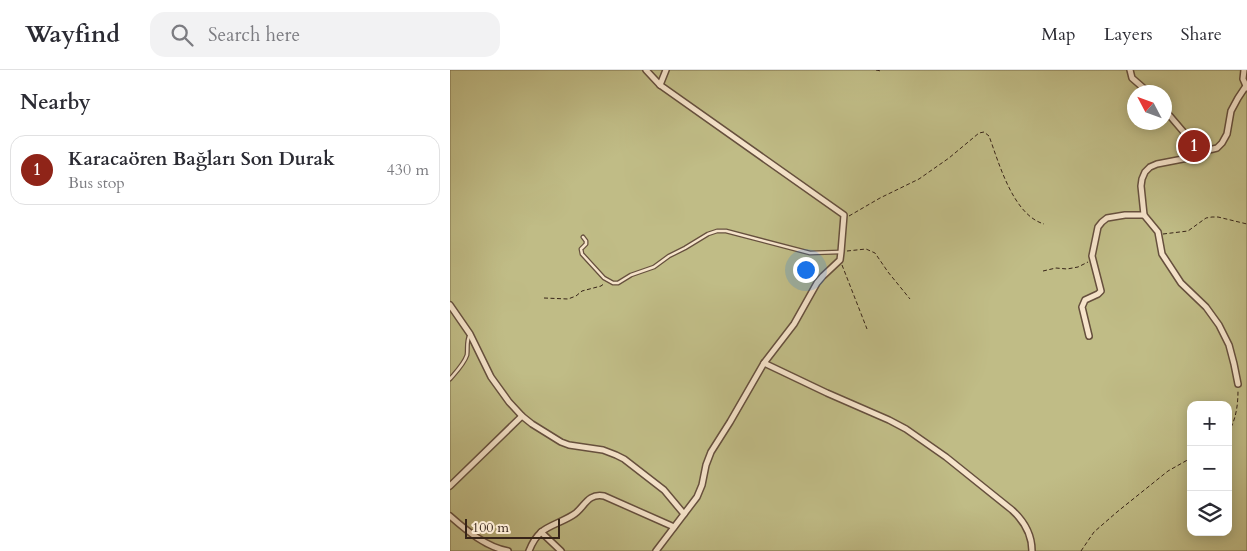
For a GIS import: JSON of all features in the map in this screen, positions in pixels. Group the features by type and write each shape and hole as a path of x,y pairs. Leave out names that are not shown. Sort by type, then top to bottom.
{"street":[{"path":"646,70 660,84 844,215 842,220 840,260 817,283 794,324 764,363 714,446 706,465 699,493 656,551"},
{"path":"660,84 666,70"},
{"path":"1130,70 1132,78 1140,85"},
{"path":"1238,384 1229,345 1219,325 1206,307 1180,283 1162,254 1158,232 1144,215 1141,186 1145,172 1150,167 1188,158 1193,154 1217,148 1222,144 1232,111 1246,87 1243,79 1244,70"},
{"path":"1172,118 1193,143 1193,154"},
{"path":"1089,336 1082,304 1087,298 1099,293 1101,289 1092,256 1098,227 1107,218 1144,215"},
{"path":"450,305 470,334 491,377 522,416 561,442 603,450 624,459 664,490 684,514"},
{"path":"764,363 827,394 889,420 914,434 1012,510 1020,518 1027,530 1032,544 1032,551"},
{"path":"450,486 522,416"},
{"path":"529,551 532,542 541,532 552,524 574,515 590,498 600,495 662,520 674,527"},
{"path":"450,516 479,539 508,551"},
{"path":"541,532 561,551"}],"lane":[{"path":"583,237 586,244 582,249 582,254 604,278 613,283 620,282 631,275 654,267 674,253 717,231 726,231 810,253 841,252"},
{"path":"450,379 465,360 470,334"}],"path":[{"path":"876,70 881,71"},
{"path":"842,220 880,198 919,179 949,158 979,133 984,132 989,136 1013,195 1032,219 1044,224"},
{"path":"1158,234 1188,231 1206,218 1212,217 1247,224"},
{"path":"841,252 862,249 871,251 910,299"},
{"path":"840,260 867,330"},
{"path":"1043,271 1056,268 1078,267 1094,260"},
{"path":"544,298 568,299 582,291 601,286 610,280"},
{"path":"1232,426 1236,411 1238,384"},
{"path":"1081,551 1094,532 1117,512 1168,471 1187,460"}],"shaded area":[{"path":"450,70 1247,70 1247,551 450,551"}],"place":[{"name":"Karacaören Bağları Son Durak","path":"1194,146"}]}
